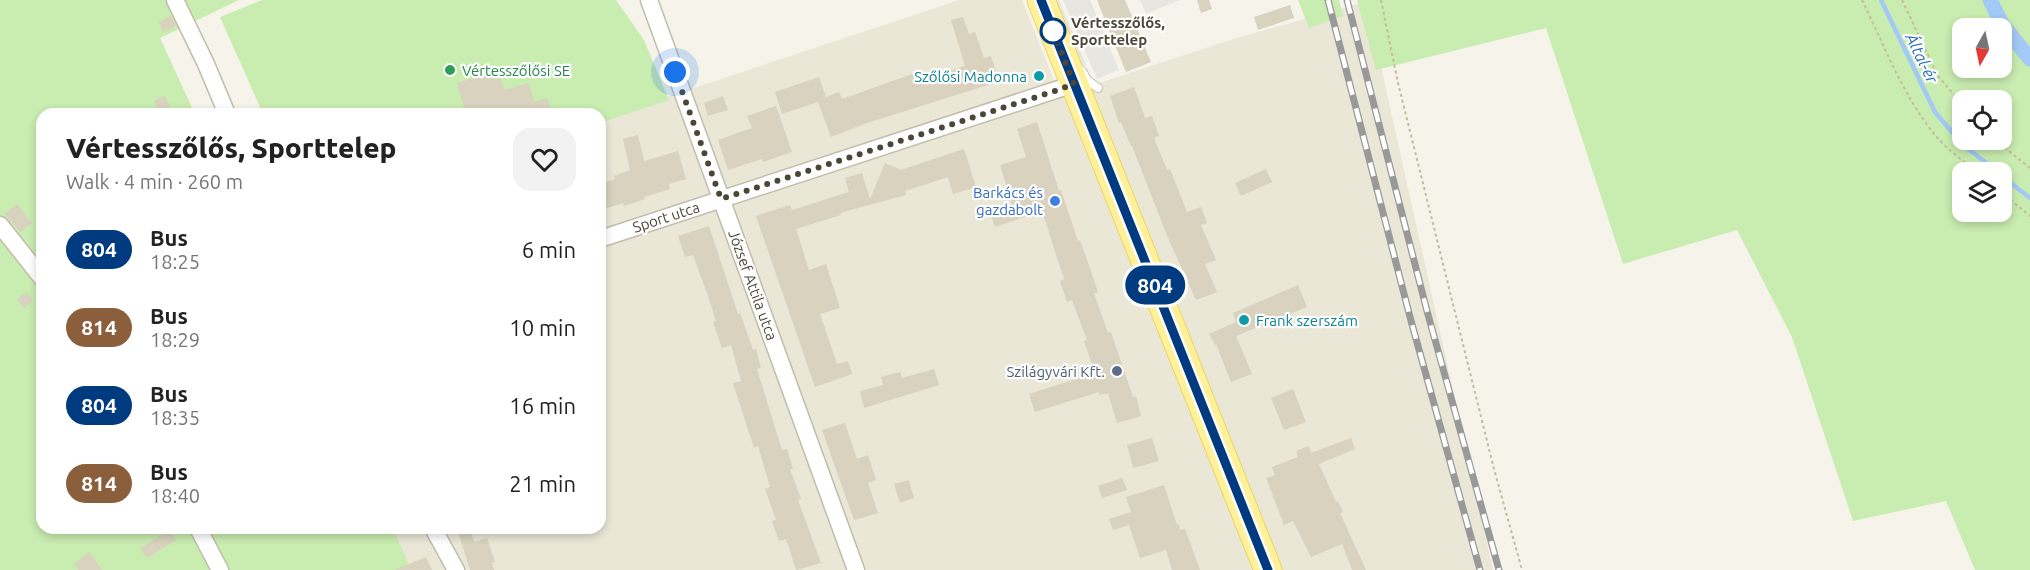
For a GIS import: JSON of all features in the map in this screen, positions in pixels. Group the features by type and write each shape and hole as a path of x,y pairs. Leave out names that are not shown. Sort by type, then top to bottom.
{"main road":[{"path":"1041,0 1084,80 1268,570"}],"street":[{"path":"175,0 224,108"},
{"name":"József Attila utca","path":"649,0 856,570"},
{"name":"Sport utca","path":"606,237 1084,80"},
{"path":"0,225 36,270"},
{"path":"201,534 220,570"},
{"path":"436,534 456,570"}],"path":[{"path":"1381,0 1398,83 1494,469 1522,570"},
{"path":"1862,0 1899,77 1921,115 1937,138 1965,162"},
{"path":"1902,0 1938,76 1952,92"},
{"path":"2008,150 2030,168"},
{"path":"2012,201 2030,216"}],"shaded area":[{"path":"959,0 1022,0 1060,96 1233,39 1365,2 1493,570 380,570 368,534 606,534 606,117"},
{"path":"1059,0 1086,65 1075,70 1048,3"},
{"path":"1063,0 1090,0 1119,70 1097,79"},
{"path":"1140,0 1180,0 1146,14"}],"green space":[{"path":"0,0 239,0 160,38 192,108 36,108 36,534 396,534 411,570 0,570"},
{"name":"Vértesszőlősi SE","path":"262,0 616,0 644,40 669,100 606,121 606,108 260,108 220,17"},
{"path":"1298,0 1339,0 1343,16 1309,28"},
{"path":"1357,0 2030,0 2030,570 1975,570 1946,501 1853,521 1792,337 1737,230 1623,264 1546,28 1376,70"}],"building":[{"path":"1097,0 1125,0 1151,62 1126,72"},
{"path":"1197,0 1209,0 1212,9 1201,13"},
{"path":"1290,5 1294,18 1258,30 1254,17"},
{"path":"171,16 176,26 163,32 159,22"},
{"path":"963,17 969,34 975,32 984,58 991,56 996,71 988,74 991,84 864,124 831,137 818,102 782,114 775,92 819,77 826,97 839,92 842,99 918,72 921,80 965,66 951,20"},
{"path":"499,71 504,90 529,83 534,102 547,98 550,108 464,108 457,83"},
{"path":"1134,87 1145,118 1152,116 1159,136 1154,138 1167,170 1170,169 1187,212 1201,207 1207,223 1201,225 1216,260 1205,264 1217,292 1196,300 1168,238 1132,146 1121,122 1119,123 1110,96"},
{"path":"165,96 170,106 158,108 154,101"},
{"path":"723,96 728,110 708,116 704,103"},
{"path":"776,106 792,152 728,170 718,140 752,128 747,116"},
{"path":"1037,122 1059,191 1061,190 1091,271 1098,292 1094,293 1108,333 1111,332 1133,397 1136,396 1141,416 1117,423 1108,393 1100,395 1099,392 1035,412 1029,394 1095,373 1084,341 1087,340 1072,300 1067,302 1060,281 1064,279 1042,211 995,227 990,212 1012,205 1000,165 1026,157 1017,129"},
{"path":"638,135 644,161 678,151 686,179 669,184 670,189 644,197 645,199 624,206 623,203 606,208 606,182 630,170 623,139"},
{"path":"964,149 976,187 953,194 948,177 905,191 906,195 840,213 841,215 796,229 809,270 826,264 840,308 820,314 837,364 848,361 852,374 815,387 756,216 790,205 792,210 849,192 845,178 862,173 870,199 885,163 901,170"},
{"path":"1266,169 1272,182 1241,196 1235,183"},
{"path":"17,204 32,223 20,232 5,214"},
{"path":"709,226 738,314 740,313 753,350 756,349 761,368 757,369 782,450 787,449 793,469 790,469 801,499 798,500 821,563 796,570 786,539 779,541 772,521 776,520 765,489 770,487 758,446 754,448 733,383 741,381 731,345 722,348 713,322 716,321 693,255 685,257 678,236"},
{"path":"1298,285 1307,307 1236,336 1252,374 1231,382 1216,344 1209,334 1236,322 1233,313"},
{"path":"27,292 33,301 24,308 17,299"},
{"path":"934,369 939,385 864,408 860,391 883,385 881,377 900,372 902,378"},
{"path":"1293,389 1306,422 1284,430 1271,398"},
{"path":"845,423 857,459 868,455 876,480 868,483 878,513 854,520 822,430"},
{"path":"1152,438 1159,461 1133,468 1127,445"},
{"path":"1351,438 1355,449 1319,464 1343,512 1340,513 1366,570 1352,570 1342,544 1311,557 1293,521 1284,525 1266,478 1275,475 1272,467 1298,457 1296,451 1309,446 1311,453"},
{"path":"1122,478 1127,490 1102,498 1098,486"},
{"path":"909,480 914,498 900,503 894,484"},
{"path":"1164,485 1177,525 1179,524 1180,530 1185,529 1200,570 1172,570 1166,550 1140,558 1129,525 1113,530 1109,519 1131,512 1126,497"},
{"path":"163,534 172,534 176,540 147,558 140,548"},
{"path":"459,534 472,534 474,542 487,538 495,562 492,562 494,570 470,570"},
{"path":"89,552 102,570 79,570 74,564"},
{"path":"426,557 432,570 394,570"}],"waterway":[{"name":"Által-ér","path":"1881,0 1935,112 1962,144 1985,162"},
{"path":"1990,0 2002,24 2030,59"},
{"name":"Által-ér","path":"2012,184 2030,198"}],"railway":[{"path":"1328,0 1410,317 1480,570"},
{"path":"1347,0 1427,311 1499,570"}],"bus line":[{"name":"804","path":"1041,0 1268,570"}],"place":[{"name":"Vértesszőlős, Sporttelep","path":"1053,31"},
{"name":"Vértesszőlősi SE","path":"450,70"},
{"name":"Szőlősi Madonna","path":"1039,76"},
{"name":"Barkács és gazdabolt","path":"1055,201"},
{"name":"Frank szerszám","path":"1244,320"},
{"name":"Szilágyvári Kft.","path":"1117,371"}],"route":[{"path":"675,72 721,199 1074,84 1053,31"}]}
